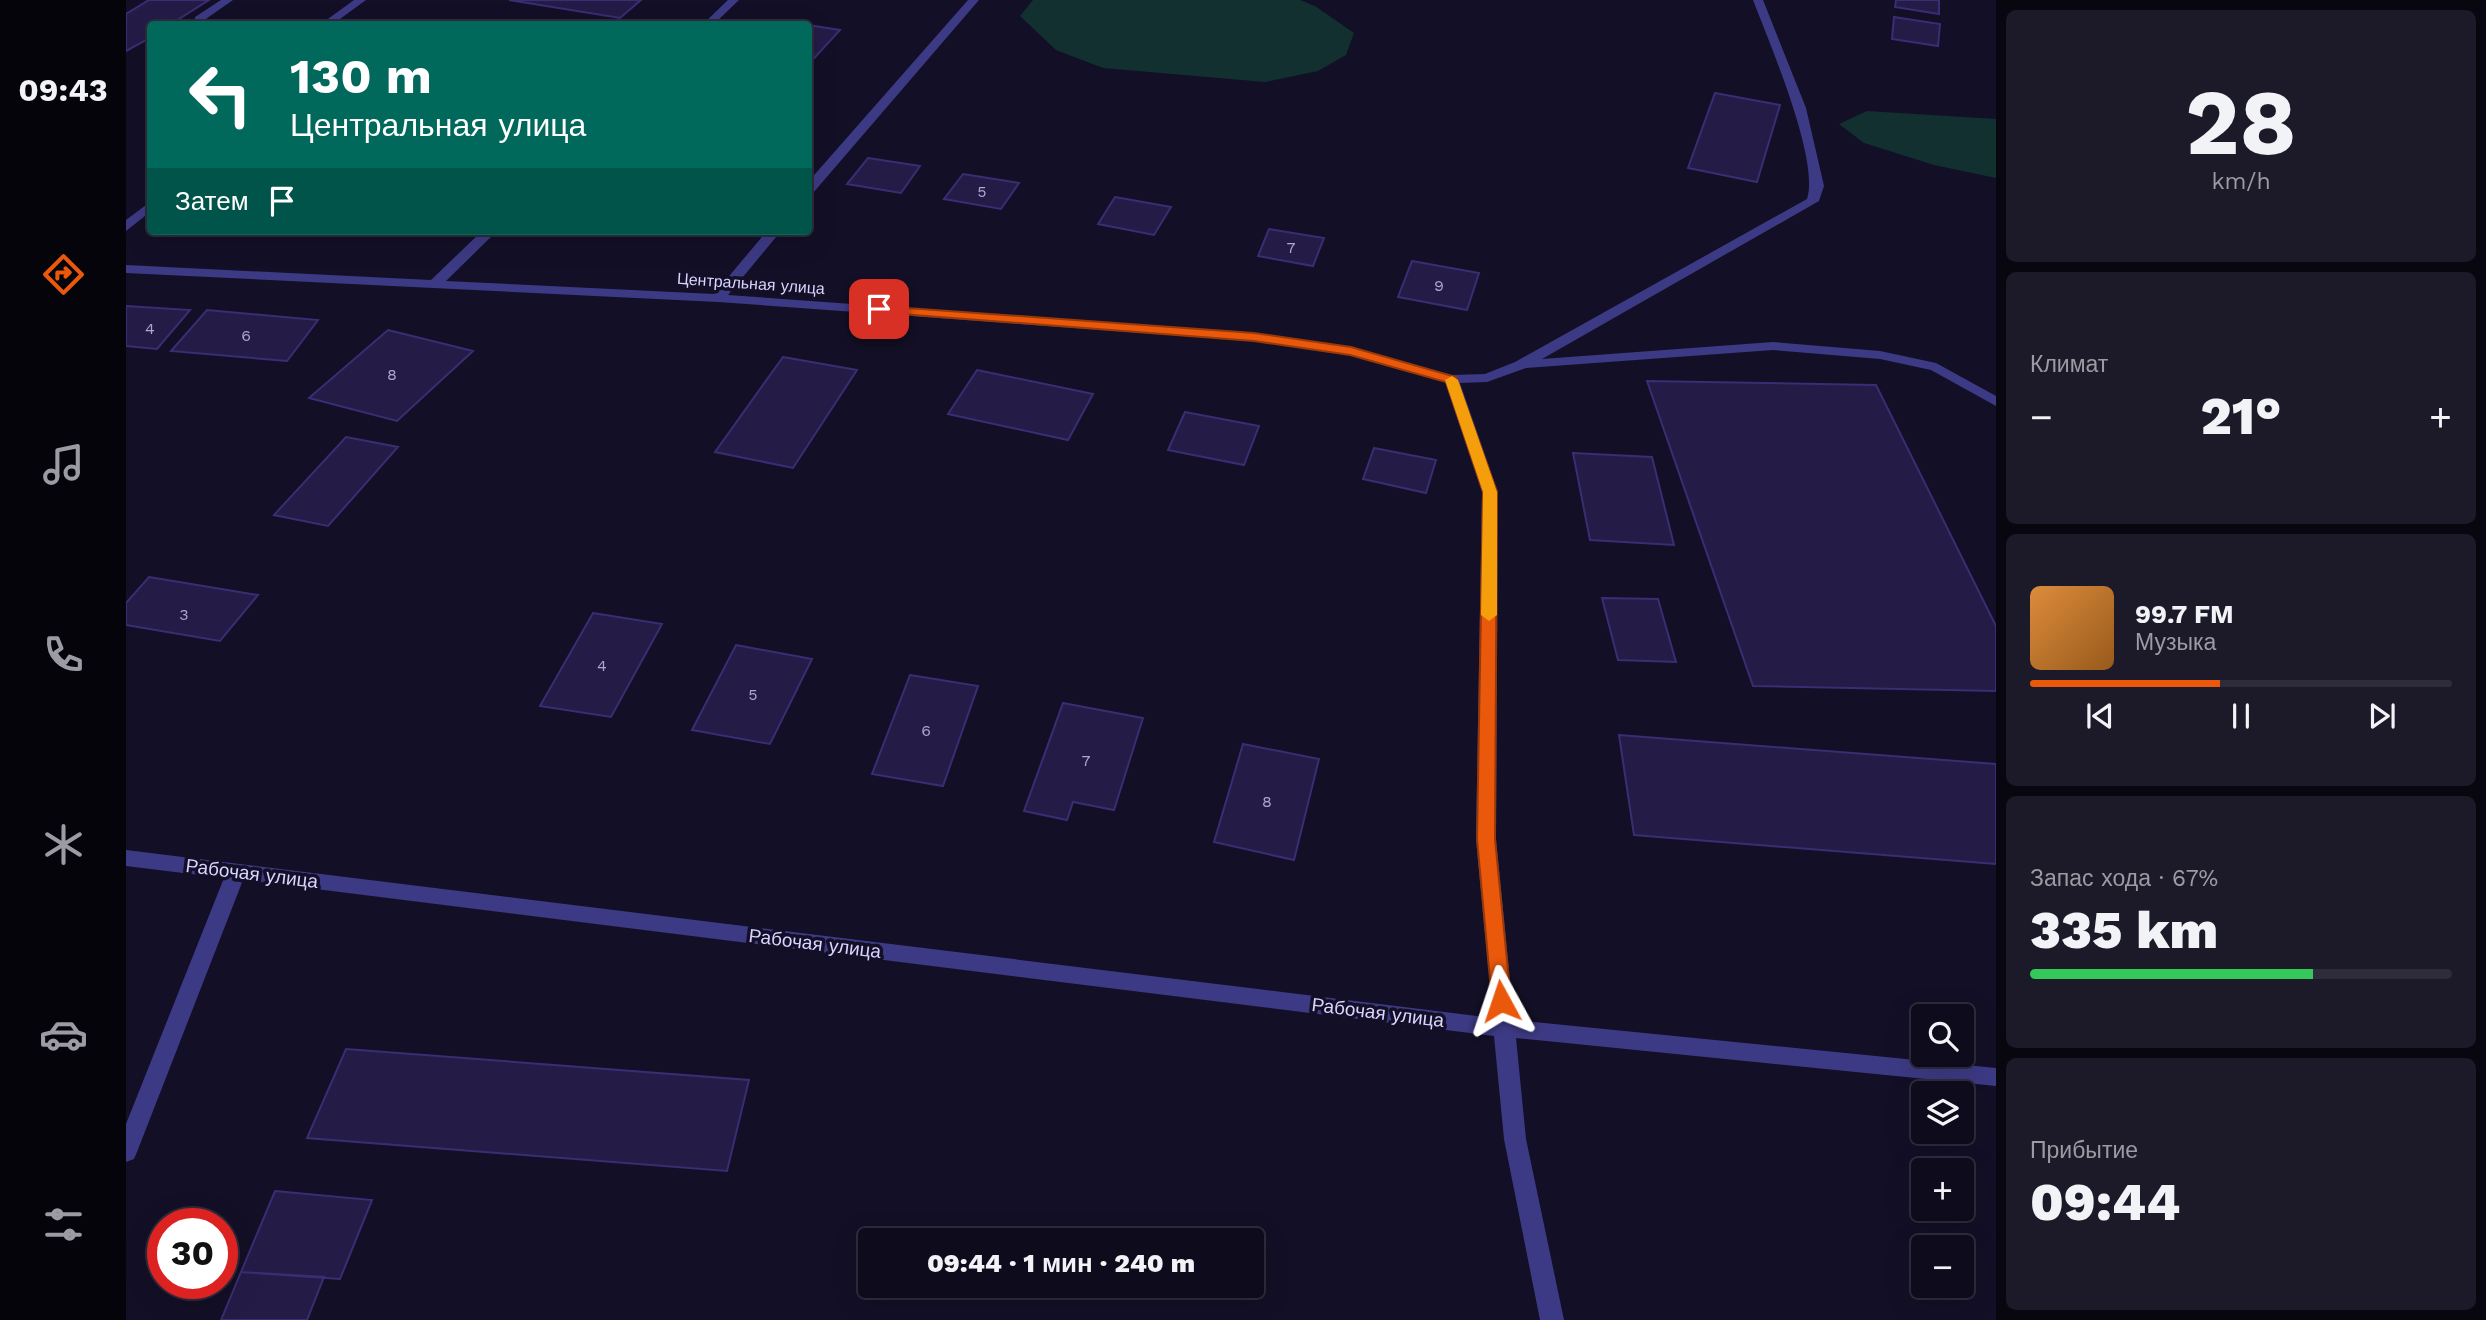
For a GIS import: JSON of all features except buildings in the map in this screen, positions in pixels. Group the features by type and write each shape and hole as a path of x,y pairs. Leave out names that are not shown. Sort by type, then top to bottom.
{"street":[{"path":"199,19 228,0"},
{"path":"330,21 362,0"},
{"path":"711,21 734,0"},
{"path":"812,185 974,0"},
{"path":"1520,365 1813,201 1818,186 1800,108 1758,0"},
{"path":"126,227 147,209"},
{"path":"434,284 486,235"},
{"path":"718,298 771,235"},
{"name":"Центральная улица","path":"126,269 718,298 1254,337 1351,351 1451,379 1487,378 1520,365"},
{"path":"1520,365 1773,346 1813,349 1880,355 1936,367 1996,402"},
{"path":"1451,379 1490,492 1486,839 1515,1139 1552,1320"},
{"name":"Рабочая улица","path":"126,858 1504,1028 1996,1077"},
{"path":"126,1152 237,872"}],"green space":[{"path":"1033,0 1300,0 1315,6 1354,33 1346,55 1318,71 1265,82 1103,68 1056,50 1020,16"},
{"path":"1867,111 1996,119 1996,178 1934,165 1864,143 1839,124"}],"slow traffic":[{"path":"1452,380 1490,492 1489,615"}],"route":[{"path":"879,309 1254,337 1351,351 1451,379 1490,492 1486,839 1501,1001"}]}
